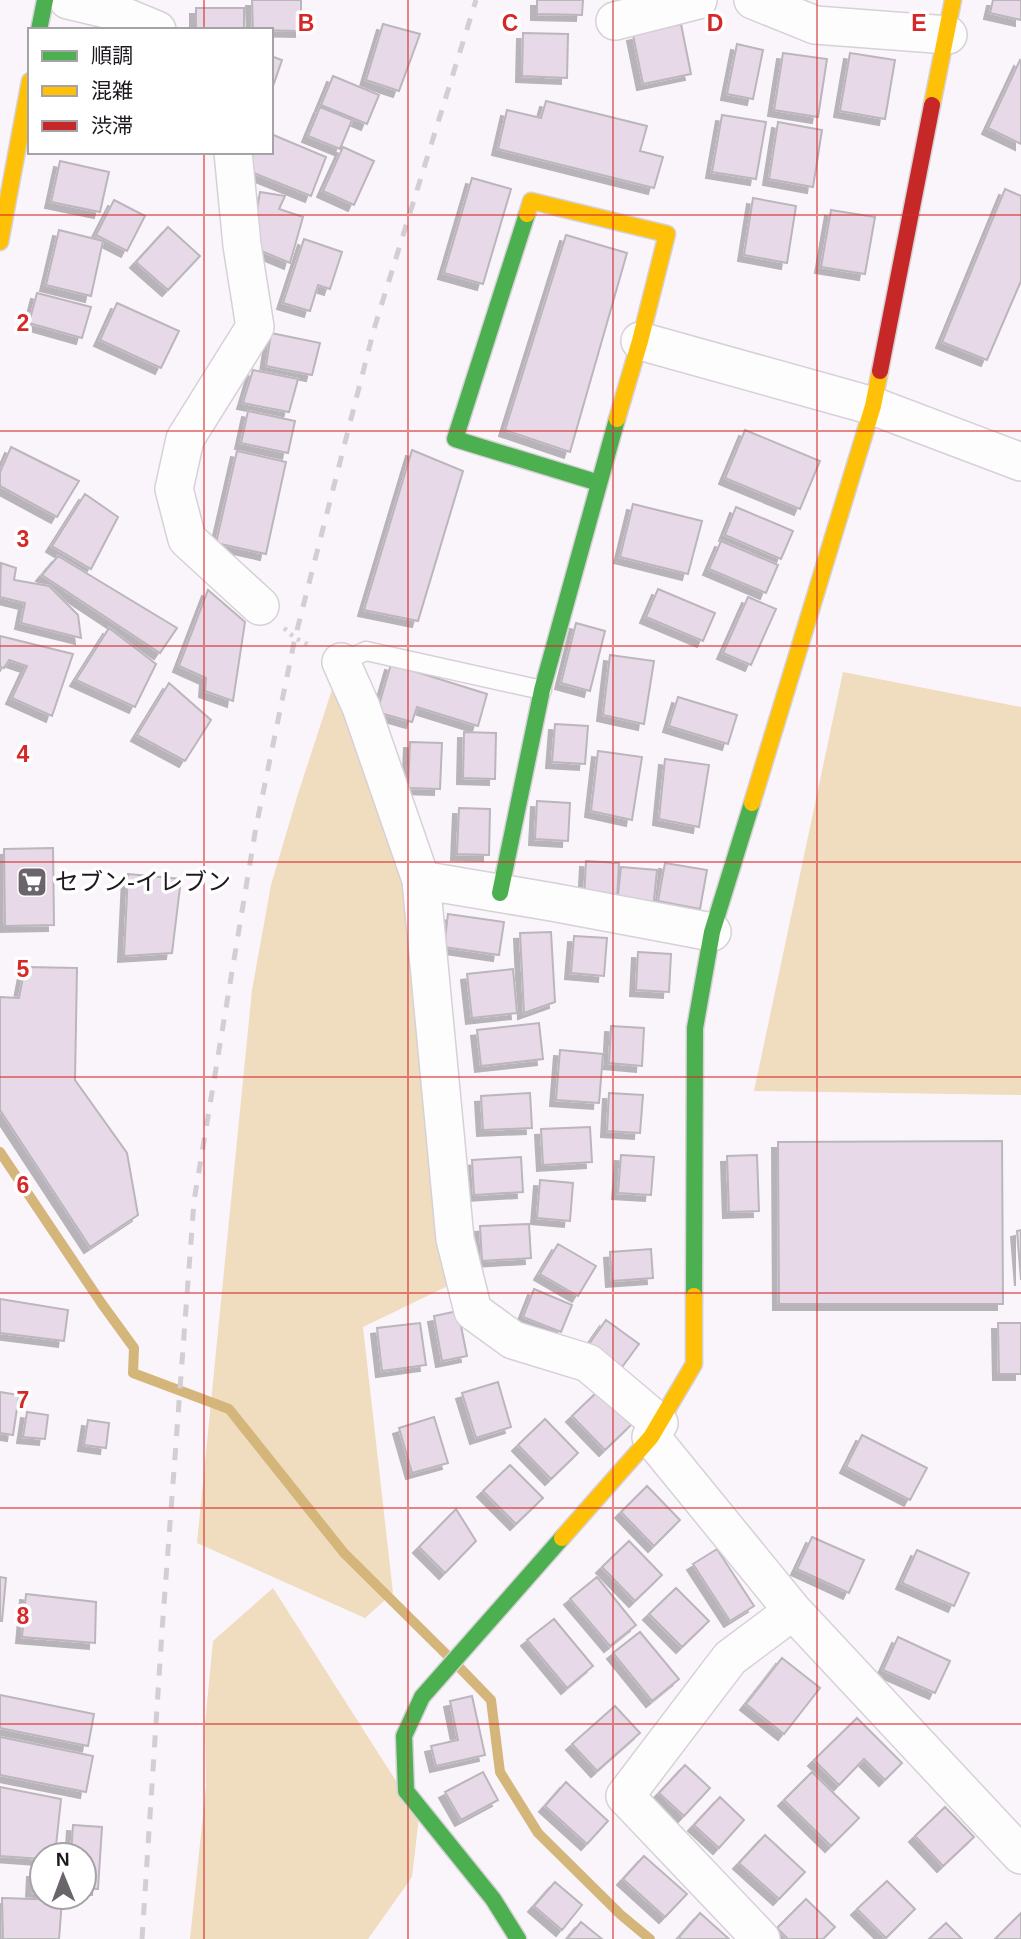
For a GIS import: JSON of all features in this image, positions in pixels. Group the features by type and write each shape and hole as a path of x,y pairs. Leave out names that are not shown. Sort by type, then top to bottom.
{"street":[{"path":"39,28 45,0"},
{"path":"68,0 106,9 152,28"},
{"path":"615,21 698,0"},
{"path":"518,1939 493,1899 406,1791 404,1736 422,1697 655,1430 694,1364 695,1028 712,932 873,406 950,18 816,25 753,0"},
{"path":"0,242 8,141 28,86"},
{"path":"233,154 242,245 255,327 185,439 174,489 187,540 260,606"},
{"path":"500,893 542,690 640,341 667,234 531,201 455,439 599,483"},
{"path":"640,341 873,406 1021,463"},
{"path":"341,662 361,707 421,880 455,1239 473,1311 513,1339 588,1363 655,1430 793,1611 1021,1856"},
{"path":"421,880 712,932"},
{"path":"761,1939 625,1796 730,1658 793,1611"}],"lane":[{"path":"341,662 366,651 542,690"}],"path":[{"path":"260,606 295,638 341,662"}],"shaded area":[{"path":"341,662 408,870 456,1282 363,1327 393,1593 365,1618 197,1543 252,990 271,885"},
{"path":"843,672 1021,707 1021,1095 754,1091"},
{"path":"273,1588 419,1817 412,1877 368,1939 190,1939 206,1787 205,1724 213,1641"}],"building":[{"path":"252,0 301,0 301,31 253,28"},
{"path":"537,0 583,0 582,15 537,14"},
{"path":"993,0 1021,0 1021,20 990,13"},
{"path":"196,8 244,8 244,28 196,28"},
{"path":"383,24 420,34 399,91 366,80"},
{"path":"681,24 691,74 643,84 633,35"},
{"path":"523,33 568,34 567,78 522,76"},
{"path":"737,44 763,50 753,99 727,94"},
{"path":"783,53 827,59 818,117 774,110"},
{"path":"850,53 895,60 885,119 840,111"},
{"path":"273,57 282,60 273,86"},
{"path":"1021,61 1021,144 988,128"},
{"path":"333,76 379,95 367,124 321,105"},
{"path":"546,101 647,126 640,151 663,157 654,188 498,149 507,110 541,118"},
{"path":"320,107 352,120 340,149 308,136"},
{"path":"722,115 766,122 756,179 712,172"},
{"path":"778,122 822,130 813,187 769,179"},
{"path":"273,135 326,157 311,196 246,170 253,154 273,154"},
{"path":"343,147 374,161 354,205 323,191"},
{"path":"60,161 109,172 100,212 51,202"},
{"path":"472,178 511,189 483,284 444,273"},
{"path":"1005,189 1021,196 1021,281 987,360 942,342"},
{"path":"260,192 285,196 279,209 303,217 290,263 252,247"},
{"path":"753,198 796,206 787,263 744,255"},
{"path":"114,200 145,216 127,251 96,235"},
{"path":"831,210 875,217 865,274 821,267"},
{"path":"168,227 200,256 168,290 136,262"},
{"path":"59,230 103,241 91,296 46,285"},
{"path":"566,235 627,253 570,452 505,430"},
{"path":"304,239 342,252 330,289 318,285 310,311 283,303"},
{"path":"37,293 91,307 82,338 29,323"},
{"path":"117,303 179,331 161,368 100,340"},
{"path":"271,333 320,343 312,375 266,366"},
{"path":"253,370 298,379 289,412 243,403"},
{"path":"248,411 295,421 288,453 241,443"},
{"path":"745,430 820,461 800,509 725,478"},
{"path":"11,447 79,481 57,517 0,486 0,472"},
{"path":"412,450 463,471 418,621 364,610"},
{"path":"237,451 286,462 266,554 216,543"},
{"path":"85,494 118,517 91,569 52,546"},
{"path":"633,504 702,521 688,574 620,557"},
{"path":"736,507 793,531 781,559 725,535"},
{"path":"721,541 778,565 766,593 709,569"},
{"path":"58,556 177,628 160,653 42,575"},
{"path":"1,563 16,568 14,580 49,586 78,615 81,638 21,623 25,603 0,597"},
{"path":"658,589 715,613 703,641 646,617"},
{"path":"208,590 245,622 233,701 205,691 206,678 179,666"},
{"path":"748,597 776,609 751,665 723,653"},
{"path":"576,623 605,631 590,691 561,683"},
{"path":"109,628 156,664 135,707 76,680"},
{"path":"0,636 73,654 52,716 12,698 27,666 9,660 4,668 0,667"},
{"path":"610,655 654,661 644,724 603,715"},
{"path":"391,664 487,694 478,726 417,707 412,722 377,712"},
{"path":"169,683 211,720 185,761 137,735"},
{"path":"678,697 737,715 728,744 669,726"},
{"path":"555,724 588,726 585,764 552,762"},
{"path":"464,732 496,733 495,779 463,778"},
{"path":"410,742 442,743 440,789 408,788"},
{"path":"598,751 642,757 632,820 591,811"},
{"path":"665,759 709,765 699,827 659,819"},
{"path":"537,801 570,803 568,841 535,839"},
{"path":"459,808 490,809 489,855 457,854"},
{"path":"53,848 54,925 5,926 4,849"},
{"path":"586,861 619,863 617,901 584,899"},
{"path":"665,863 707,870 700,909 658,901"},
{"path":"621,867 657,870 653,909 617,905"},
{"path":"128,874 181,879 172,953 124,956"},
{"path":"448,914 504,922 499,955 444,947"},
{"path":"551,932 555,1002 524,1013 520,933"},
{"path":"574,936 607,938 604,976 571,973"},
{"path":"638,952 671,954 669,992 636,990"},
{"path":"25,967 77,968 75,1080 127,1153 138,1215 90,1247 0,1110 0,997 19,998"},
{"path":"513,969 517,1013 472,1018 467,974"},
{"path":"539,1023 543,1059 481,1066 477,1030"},
{"path":"611,1026 644,1028 642,1066 609,1063"},
{"path":"560,1050 603,1054 599,1103 556,1100"},
{"path":"530,1093 532,1128 483,1130 481,1096"},
{"path":"609,1093 643,1095 640,1133 607,1131"},
{"path":"590,1127 592,1162 543,1165 541,1129"},
{"path":"1002,1141 1003,1304 779,1304 778,1142"},
{"path":"621,1155 654,1157 651,1195 618,1193"},
{"path":"757,1155 759,1211 729,1212 727,1156"},
{"path":"521,1157 523,1192 474,1195 472,1160"},
{"path":"540,1180 573,1183 570,1221 537,1218"},
{"path":"529,1224 531,1258 482,1261 480,1226"},
{"path":"1021,1230 1021,1280 1017,1231"},
{"path":"558,1244 596,1266 578,1296 540,1274"},
{"path":"651,1249 653,1278 612,1281 610,1252"},
{"path":"534,1289 572,1305 561,1332 523,1317"},
{"path":"0,1299 68,1310 64,1341 0,1333"},
{"path":"458,1311 467,1356 442,1361 434,1316"},
{"path":"606,1320 639,1344 622,1367 589,1344"},
{"path":"420,1323 426,1365 382,1371 377,1328"},
{"path":"998,1323 1021,1323 1021,1374 999,1374"},
{"path":"498,1382 511,1427 476,1438 462,1393"},
{"path":"599,1390 632,1424 605,1450 572,1416"},
{"path":"0,1392 19,1395 13,1435 0,1433"},
{"path":"27,1412 48,1415 45,1439 23,1437"},
{"path":"434,1417 448,1463 412,1473 399,1428"},
{"path":"545,1419 578,1453 551,1479 518,1445"},
{"path":"88,1420 109,1423 106,1448 84,1445"},
{"path":"862,1435 927,1468 910,1500 846,1467"},
{"path":"510,1465 543,1498 516,1524 483,1491"},
{"path":"647,1486 680,1520 654,1546 621,1512"},
{"path":"456,1509 476,1541 445,1573 419,1547"},
{"path":"812,1537 864,1560 849,1593 797,1569"},
{"path":"629,1541 662,1575 635,1601 602,1567"},
{"path":"717,1549 754,1606 730,1621 693,1564"},
{"path":"917,1550 969,1573 954,1606 902,1583"},
{"path":"0,1577 6,1578 2,1621 0,1621"},
{"path":"597,1577 636,1625 610,1646 570,1599"},
{"path":"676,1588 709,1621 682,1647 649,1614"},
{"path":"26,1594 96,1602 95,1643 22,1637"},
{"path":"554,1619 593,1666 567,1688 527,1640"},
{"path":"640,1632 679,1679 652,1701 613,1653"},
{"path":"898,1637 950,1661 935,1693 883,1670"},
{"path":"782,1658 820,1688 784,1734 746,1704"},
{"path":"0,1695 94,1714 88,1746 0,1728"},
{"path":"472,1696 485,1755 436,1766 431,1746 458,1740 450,1701"},
{"path":"615,1706 640,1733 597,1771 572,1744"},
{"path":"857,1718 902,1763 885,1780 864,1759 839,1785 814,1760"},
{"path":"0,1737 93,1756 86,1792 0,1775"},
{"path":"685,1765 710,1788 684,1816 659,1793"},
{"path":"483,1772 498,1800 461,1820 445,1792"},
{"path":"812,1772 859,1818 831,1846 784,1800"},
{"path":"566,1782 608,1821 587,1844 545,1806"},
{"path":"0,1787 61,1799 56,1841 28,1841 28,1858 0,1856"},
{"path":"720,1797 744,1820 719,1848 694,1825"},
{"path":"945,1807 974,1837 943,1866 915,1836"},
{"path":"73,1825 102,1827 98,1889 98,1841 72,1841"},
{"path":"765,1835 805,1872 779,1899 739,1863"},
{"path":"644,1856 687,1894 665,1917 623,1879"},
{"path":"887,1881 915,1909 886,1938 857,1909"},
{"path":"555,1882 582,1905 562,1930 534,1906"},
{"path":"2,1898 28,1899 28,1911 61,1911 59,1939 3,1939"},
{"path":"806,1899 835,1927 823,1939 788,1939 777,1928"},
{"path":"700,1913 729,1939 681,1939 679,1937"},
{"path":"1021,1913 1021,1939 995,1939"},
{"path":"581,1922 602,1939 567,1939"},
{"path":"946,1923 962,1939 929,1939"}],"waterway":[{"path":"0,1152 134,1348 133,1373 229,1409 344,1553 448,1656"},
{"path":"459,1667 491,1700 500,1772 538,1833 621,1915 650,1939"}],"railway":[{"path":"142,1939 194,1201 256,827 295,638 374,329 476,0"}],"traffic: fast":[{"path":"39,28 45,0"},
{"path":"527,214 455,439 599,483"},
{"path":"500,893 542,690 617,419"},
{"path":"694,1296 695,1028 712,932 752,803"},
{"path":"518,1939 493,1899 406,1791 404,1736 422,1697 562,1538"}],"traffic: slow":[{"path":"932,105 953,0"},
{"path":"0,242 28,92"},
{"path":"527,214 531,201 667,234 617,419"},
{"path":"752,803 873,406 880,371"},
{"path":"562,1538 651,1437 694,1364 694,1296"}],"traffic: jam":[{"path":"880,371 932,105"}],"place":[{"name":"セブン-イレブン","path":"32,882"}]}
